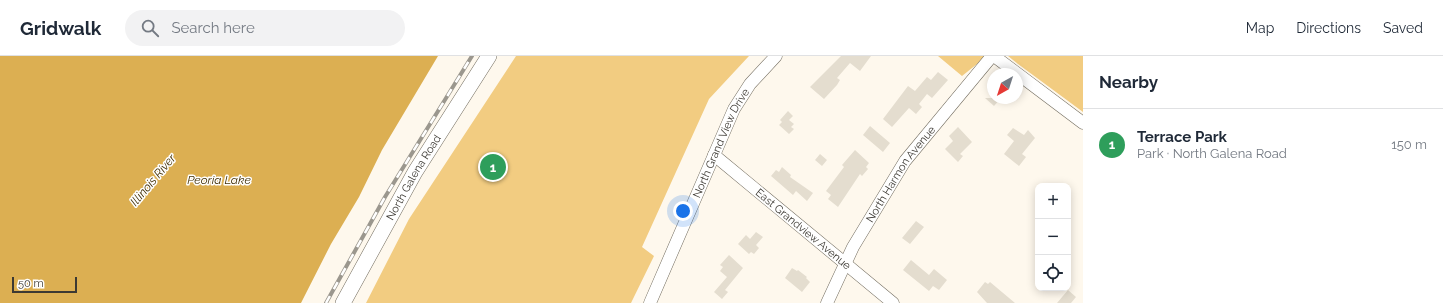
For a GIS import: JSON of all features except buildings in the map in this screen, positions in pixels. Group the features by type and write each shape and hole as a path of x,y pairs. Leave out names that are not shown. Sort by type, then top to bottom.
{"main road":[{"name":"North Galena Road","path":"343,303 415,172 489,56"}],"street":[{"name":"North Grand View Drive","path":"650,303 714,155 742,96 776,56"},
{"path":"993,56 1083,123"},
{"name":"North Harmon Avenue","path":"827,303 845,263 870,215 910,153 993,56"},
{"name":"East Grandview Avenue","path":"714,155 893,303"}],"shaded area":[{"path":"516,56 749,56 709,99 642,247 654,256 631,303 366,303 409,219"},
{"path":"938,56 987,56 962,76"},
{"path":"1008,56 1083,56 1083,112 1018,64"}],"water":[{"name":"Peoria Lake","path":"0,56 438,56 382,150 359,197 331,244 301,303 0,303"}],"railway":[{"path":"326,303 385,197 472,56"}],"place":[{"name":"Terrace Park","path":"493,167"}],"water label":[{"name":"Illinois River","path":"153,180"}]}
